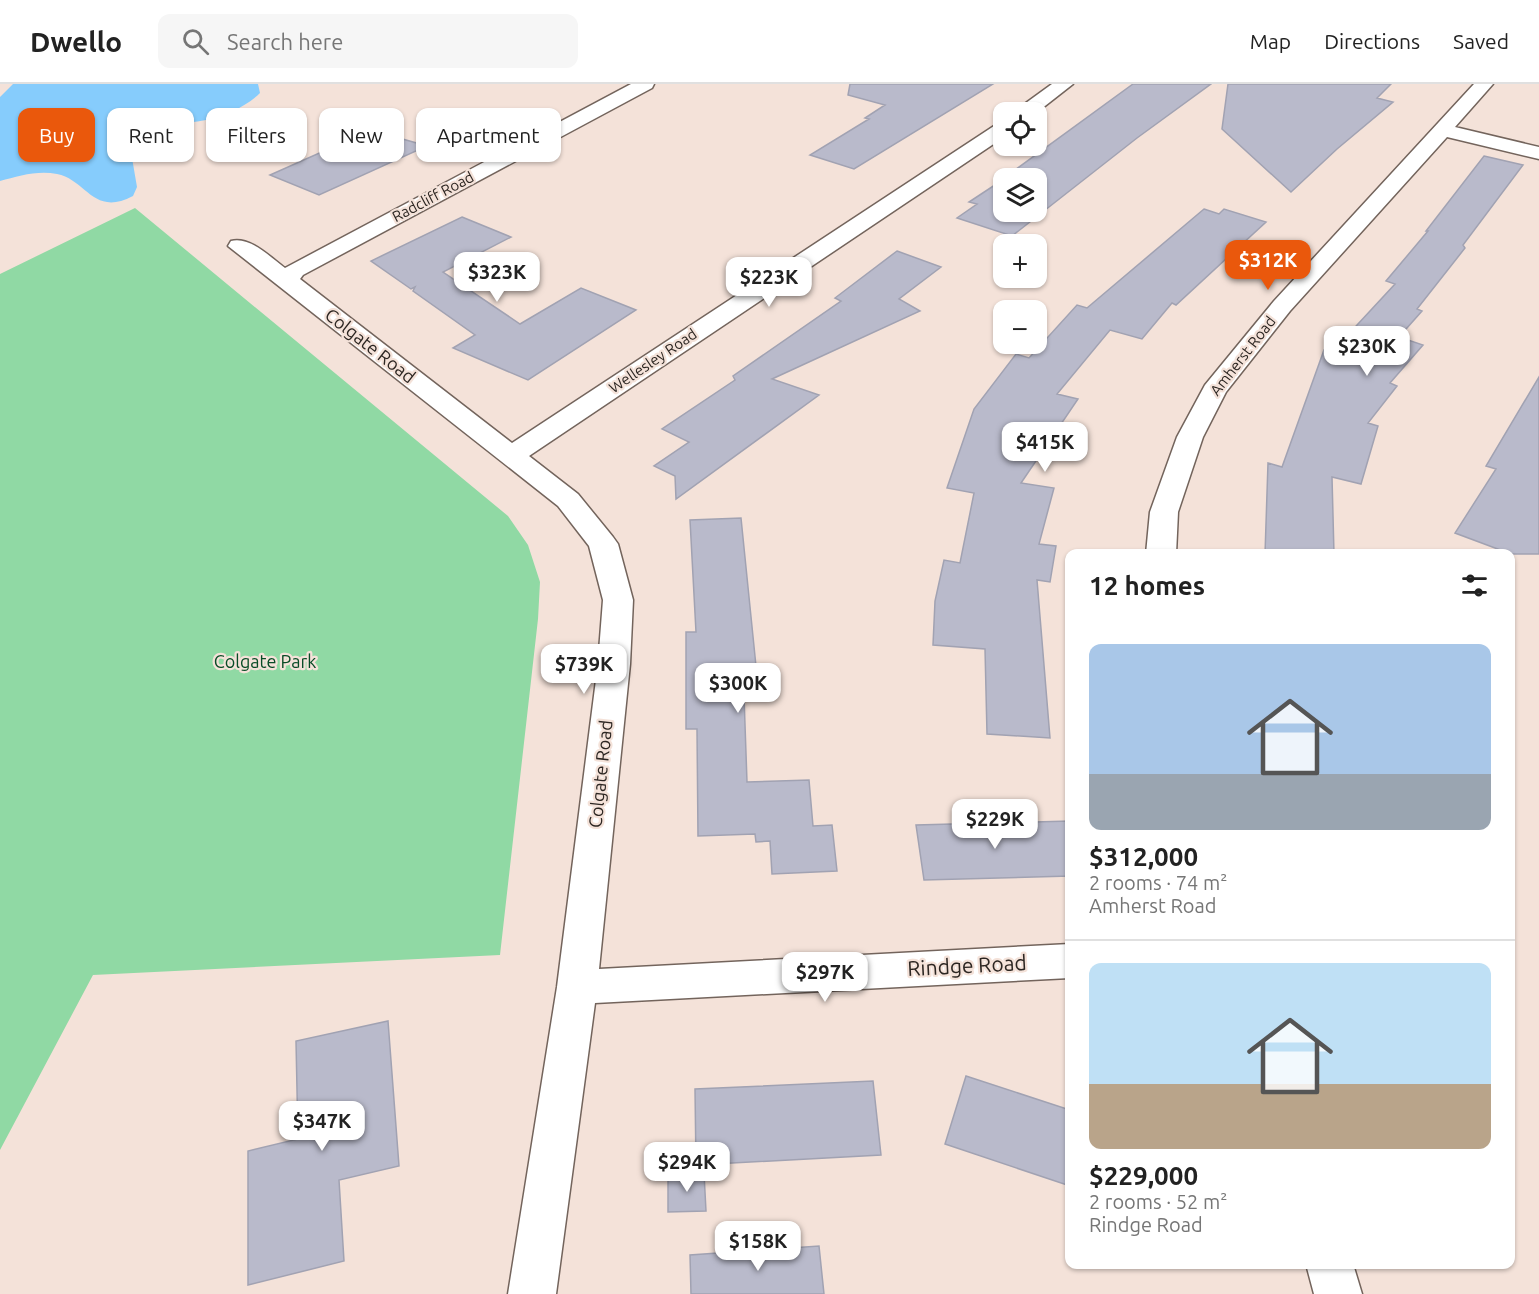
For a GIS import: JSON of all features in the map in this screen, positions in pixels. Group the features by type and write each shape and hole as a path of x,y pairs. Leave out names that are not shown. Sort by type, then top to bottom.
{"street":[{"name":"Radcliff Road","path":"288,280 295,270 645,84"},
{"path":"1040,102 1064,84"},
{"name":"Amherst Road","path":"1161,549 1164,512 1190,437 1214,390 1282,306 1484,84"},
{"path":"1442,130 1539,153"},
{"name":"Wellesley Road","path":"513,455 993,135"},
{"name":"Colgate Road","path":"239,246 288,280 568,500 603,544 618,600 614,664 577,987 532,1294"},
{"name":"Rindge Road","path":"577,987 1065,961"},
{"path":"1330,1269 1338,1294"}],"green space":[{"name":"Colgate Park","path":"135,208 508,516 528,545 540,582 538,619 500,955 93,975 0,1150 0,274"}],"water":[{"path":"13,84 258,84 260,93 238,108 206,108 206,120 197,121 194,121 194,108 107,108 107,162 133,162 137,187 133,196 108,202 99,200 76,183 57,174 35,173 0,181 0,97"}],"building":[{"path":"850,84 993,84 854,169 810,155 869,119 865,118 885,105 848,95"},
{"path":"1133,84 1211,84 1047,209 1047,168 1018,168 1034,156 1047,156 1047,147"},
{"path":"1228,84 1391,84 1377,98 1393,102 1337,149 1291,192 1222,129"},
{"path":"404,139 416,143 416,151 404,156"},
{"path":"319,153 319,162 392,162 319,195 270,175 299,162 307,162 307,159"},
{"path":"1484,156 1523,165 1463,245 1465,248 1417,309 1422,311 1399,337 1423,345 1390,383 1397,386 1368,423 1378,426 1361,484 1332,477 1334,549 1265,549 1268,463 1282,467 1324,350 1332,352 1395,284 1386,281 1428,231 1426,231"},
{"path":"993,186 993,222 1030,222 1015,234 1006,234 957,218 977,204 969,202"},
{"path":"1204,209 1219,214 1224,209 1266,222 1176,305 1172,303 1142,339 1110,330 1057,394 1078,399 1021,483 1054,488 1039,544 1056,546 1050,582 1037,580 1050,738 987,734 985,649 933,645 935,601 944,560 960,563 974,493 947,488 974,409 1016,354 1029,358 1033,354 1047,354 1047,338 1077,305 1087,308"},
{"path":"462,217 511,237 443,272 520,324 581,288 636,310 528,380 453,348 475,335 413,291 415,287 411,289 371,261"},
{"path":"897,251 941,267 899,299 920,311 772,379 819,395 676,499 675,476 654,466 689,442 662,429 735,380 733,376 841,301 835,298"},
{"path":"1539,377 1539,554 1515,554 1515,549 1498,549 1455,533 1496,469 1486,466"},
{"path":"741,518 756,666 743,667 747,782 809,780 813,826 832,825 837,871 772,874 770,841 756,842 755,834 698,836 697,729 686,729 686,632 696,632 690,520"},
{"path":"1065,821 1065,876 924,880 916,825"},
{"path":"388,1021 399,1166 339,1180 344,1261 248,1285 248,1151 298,1139 296,1041"},
{"path":"966,1076 1065,1108 1065,1184 945,1144"},
{"path":"873,1081 881,1155 696,1165 695,1089"},
{"path":"704,1173 706,1211 668,1212 668,1176"},
{"path":"819,1246 824,1294 691,1294 690,1255"}]}
